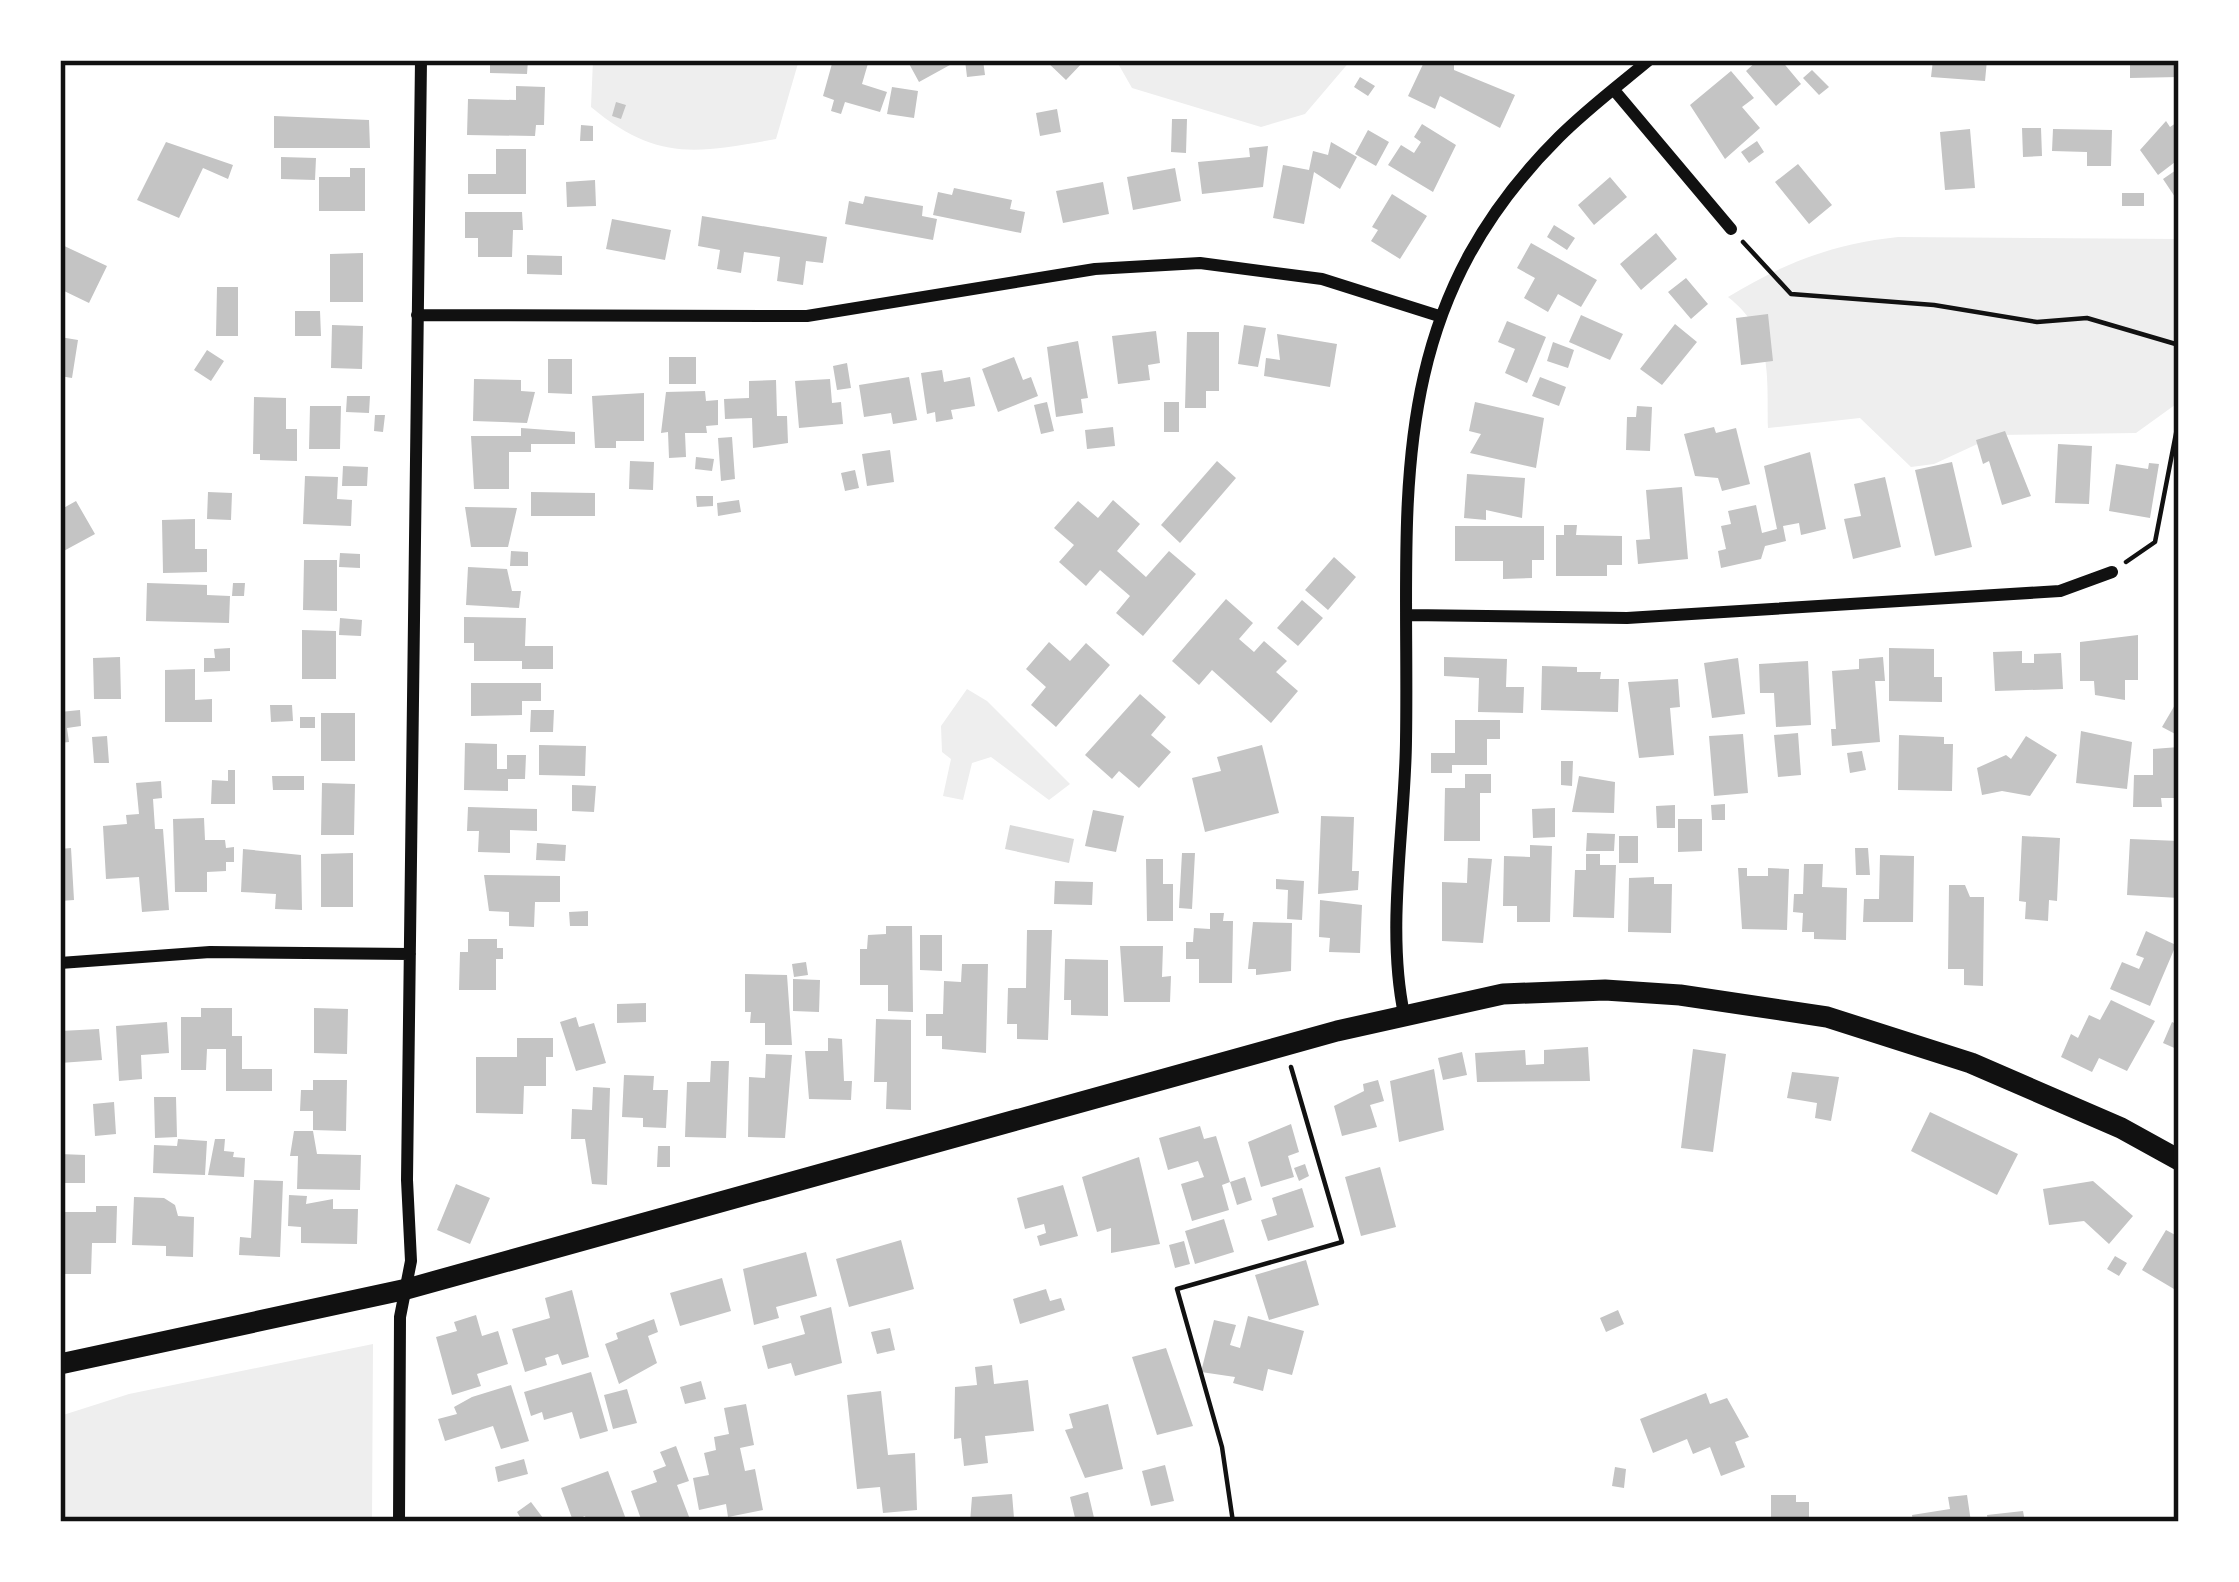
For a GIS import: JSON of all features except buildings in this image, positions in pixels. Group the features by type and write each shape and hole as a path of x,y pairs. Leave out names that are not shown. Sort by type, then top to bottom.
{"main road":[{"path":"60,1364 407,1289 1285,1046 1503,994 1604,990 1753,1003 1902,1036 2078,1108 2179,1160"}],"street":[{"path":"399,1522 400,1317 411,1261 421,60"},
{"path":"1404,1014 1400,895 1411,428 1439,316 1490,221 1559,136 1649,60"},
{"path":"1614,90 1731,229"},
{"path":"417,315 807,316 1095,269 1200,263 1322,279 1439,316"},
{"path":"1408,615 1650,617 2060,591 2112,572"},
{"path":"60,963 210,952 410,954"}],"path":[{"path":"1731,229 1791,294 1934,305 2037,322 2087,318 2179,345"},
{"path":"2112,572 2155,542 2179,418"},
{"path":"1233,1522 1222,1448 1177,1289 1342,1242 1285,1046"}],"shaded area":[{"path":"593,60 799,60 776,139 700,150 637,137 591,107"},
{"path":"1116,60 1351,60 1305,114 1261,127 1132,88"},
{"path":"1898,237 2179,239 2179,402 2136,433 1997,435 1934,464 1911,467 1860,418 1768,428 1765,356 1753,325 1728,297 1809,257"},
{"path":"967,689 987,701 1070,784 1049,800 991,757 972,763 963,800 943,796 951,759 942,752 941,726"},
{"path":"1010,825 1074,839 1069,863 1005,849"},
{"path":"373,1344 372,1522 60,1522 60,1416 129,1394"}]}
